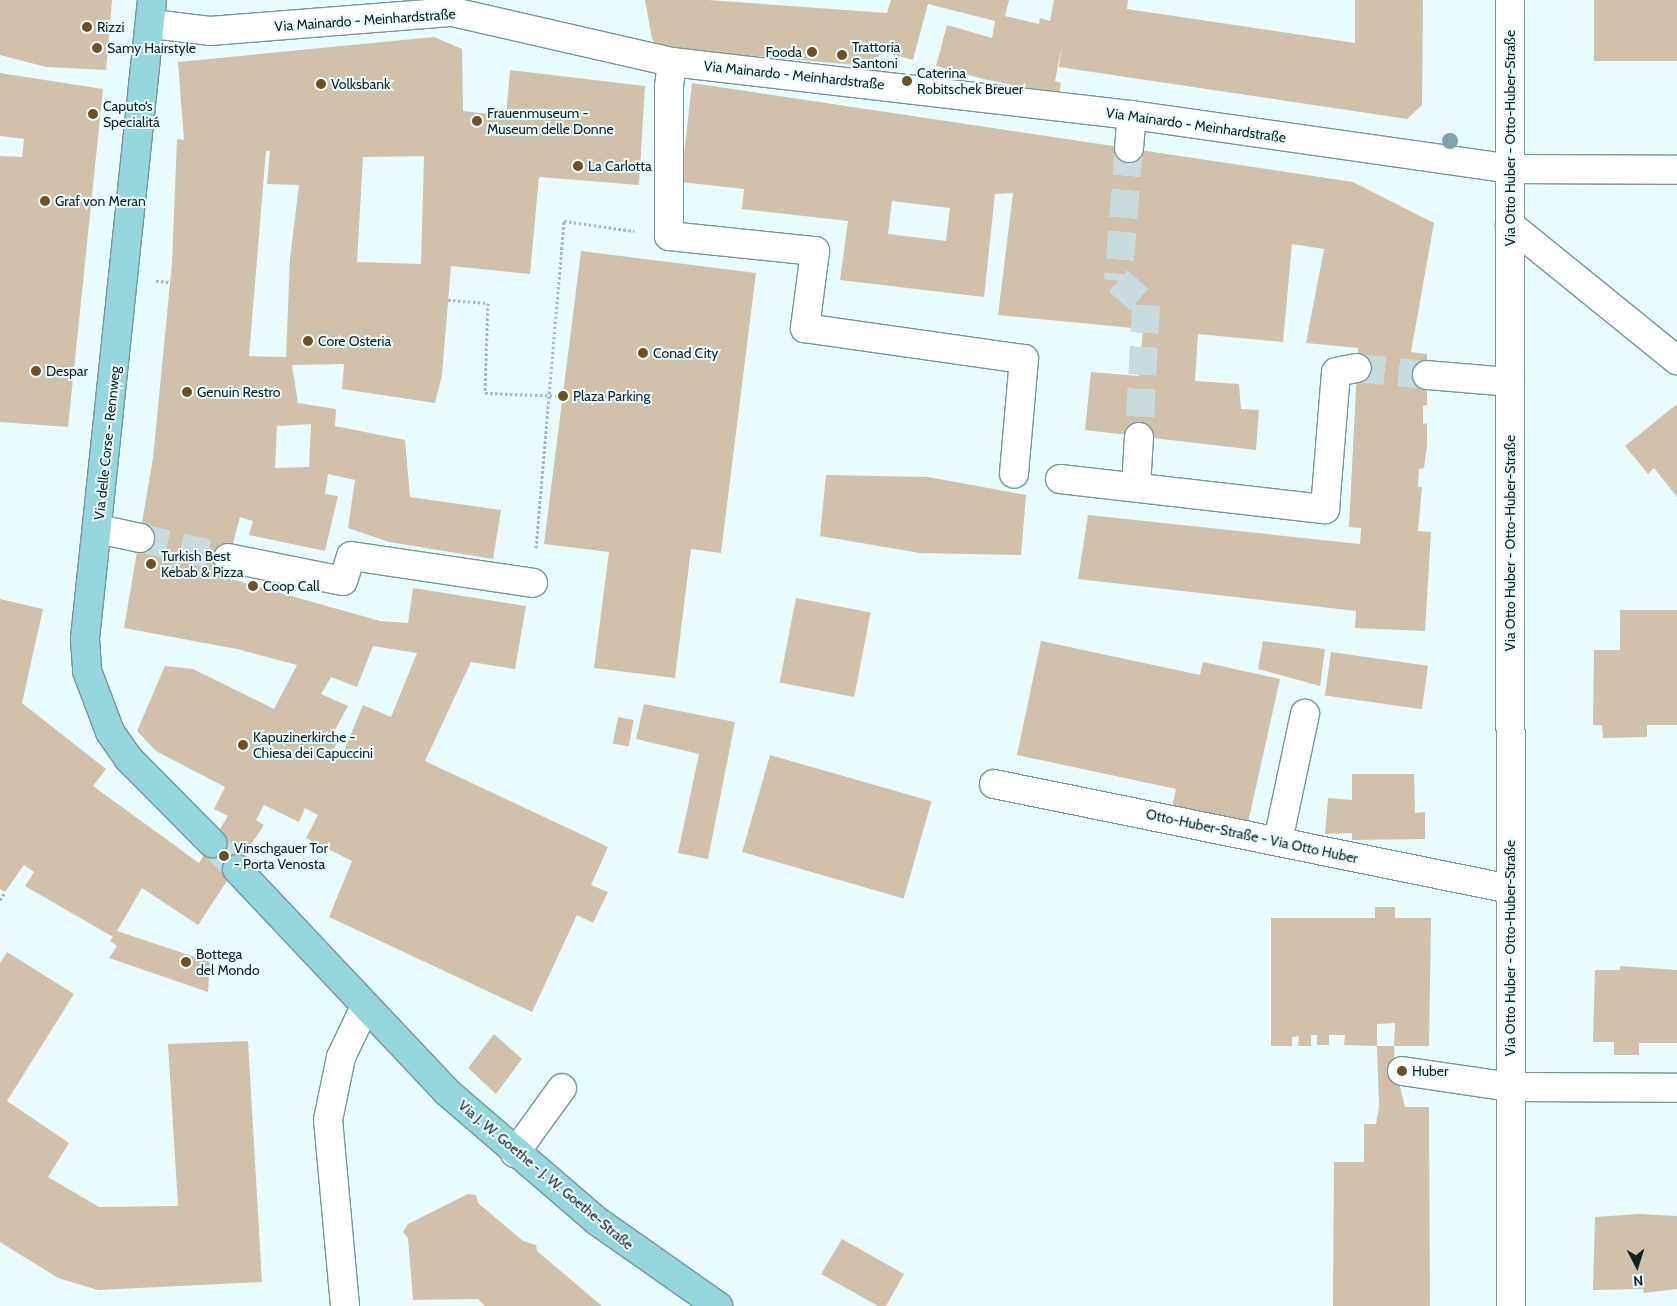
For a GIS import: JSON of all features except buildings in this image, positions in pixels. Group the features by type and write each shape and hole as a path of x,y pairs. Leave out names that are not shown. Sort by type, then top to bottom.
{"main road":[{"name":"Via delle Corse - Rennweg","path":"152,12 85,639 87,671 96,702 128,758 212,843"},
{"name":"Via J. W. Goethe - J. W. Goethe-Straße","path":"237,869 447,1092 516,1153 653,1264 718,1306"}],"street":[{"name":"Via Otto Huber - Otto-Huber-Straße","path":"1510,0 1510,1086"},
{"name":"Via Mainardo - Meinhardstraße","path":"152,12 210,31 454,12 672,62 1132,115 1511,169 1677,170"},
{"path":"672,62 669,87 669,236 815,251 805,328 1024,359 1014,474"},
{"path":"1129,148 1132,115"},
{"path":"1510,225 1677,360"},
{"path":"1060,479 1325,509 1336,372 1357,368"},
{"path":"1427,375 1510,382"},
{"path":"1136,487 1139,437"},
{"path":"98,529 140,538"},
{"path":"228,558 343,580 351,556 533,583"},
{"path":"1278,841 1305,714"},
{"name":"Otto-Huber-Straße - Via Otto Huber","path":"994,784 1510,889"},
{"path":"345,1306 328,1120 341,1057 365,1007"},
{"path":"1402,1071 1510,1086 1677,1088"},
{"path":"1510,1086 1511,1306"},
{"path":"516,1153 562,1088"}],"path":[{"path":"533,583 564,221 669,236"},
{"path":"448,300 488,303 485,393 563,396"},
{"path":"0,900 5,892"}],"tunnel":[{"path":"1129,148 1118,281 1146,305 1139,437"},
{"path":"1357,368 1427,375"},
{"path":"140,538 228,558"},
{"path":"212,843 237,869"}],"place":[{"name":"Rizzi","path":"87,27"},
{"name":"Samy Hairstyle","path":"97,48"},
{"name":"Fooda","path":"812,52"},
{"name":"Trattoria Santoni","path":"842,55"},
{"name":"Caterina Robitschek Breuer","path":"907,81"},
{"name":"Volksbank","path":"321,84"},
{"name":"Caputo‘s Specialitá","path":"93,114"},
{"name":"Frauenmuseum - Museum delle Donne","path":"477,121"},
{"name":"La Carlotta","path":"578,166"},
{"name":"Graf von Meran","path":"45,201"},
{"name":"Core Osteria","path":"308,341"},
{"name":"Conad City","path":"643,353"},
{"name":"Despar","path":"36,371"},
{"name":"Genuin Restro","path":"187,392"},
{"name":"Plaza Parking","path":"563,396"},
{"name":"Turkish Best Kebab & Pizza","path":"151,564"},
{"name":"Coop Call","path":"253,586"},
{"name":"Kapuzinerkirche - Chiesa dei Capuccini","path":"243,745"},
{"name":"Vinschgauer Tor - Porta Venosta","path":"224,856"},
{"name":"Bottega del Mondo","path":"186,962"},
{"name":"Huber","path":"1402,1071"}]}
